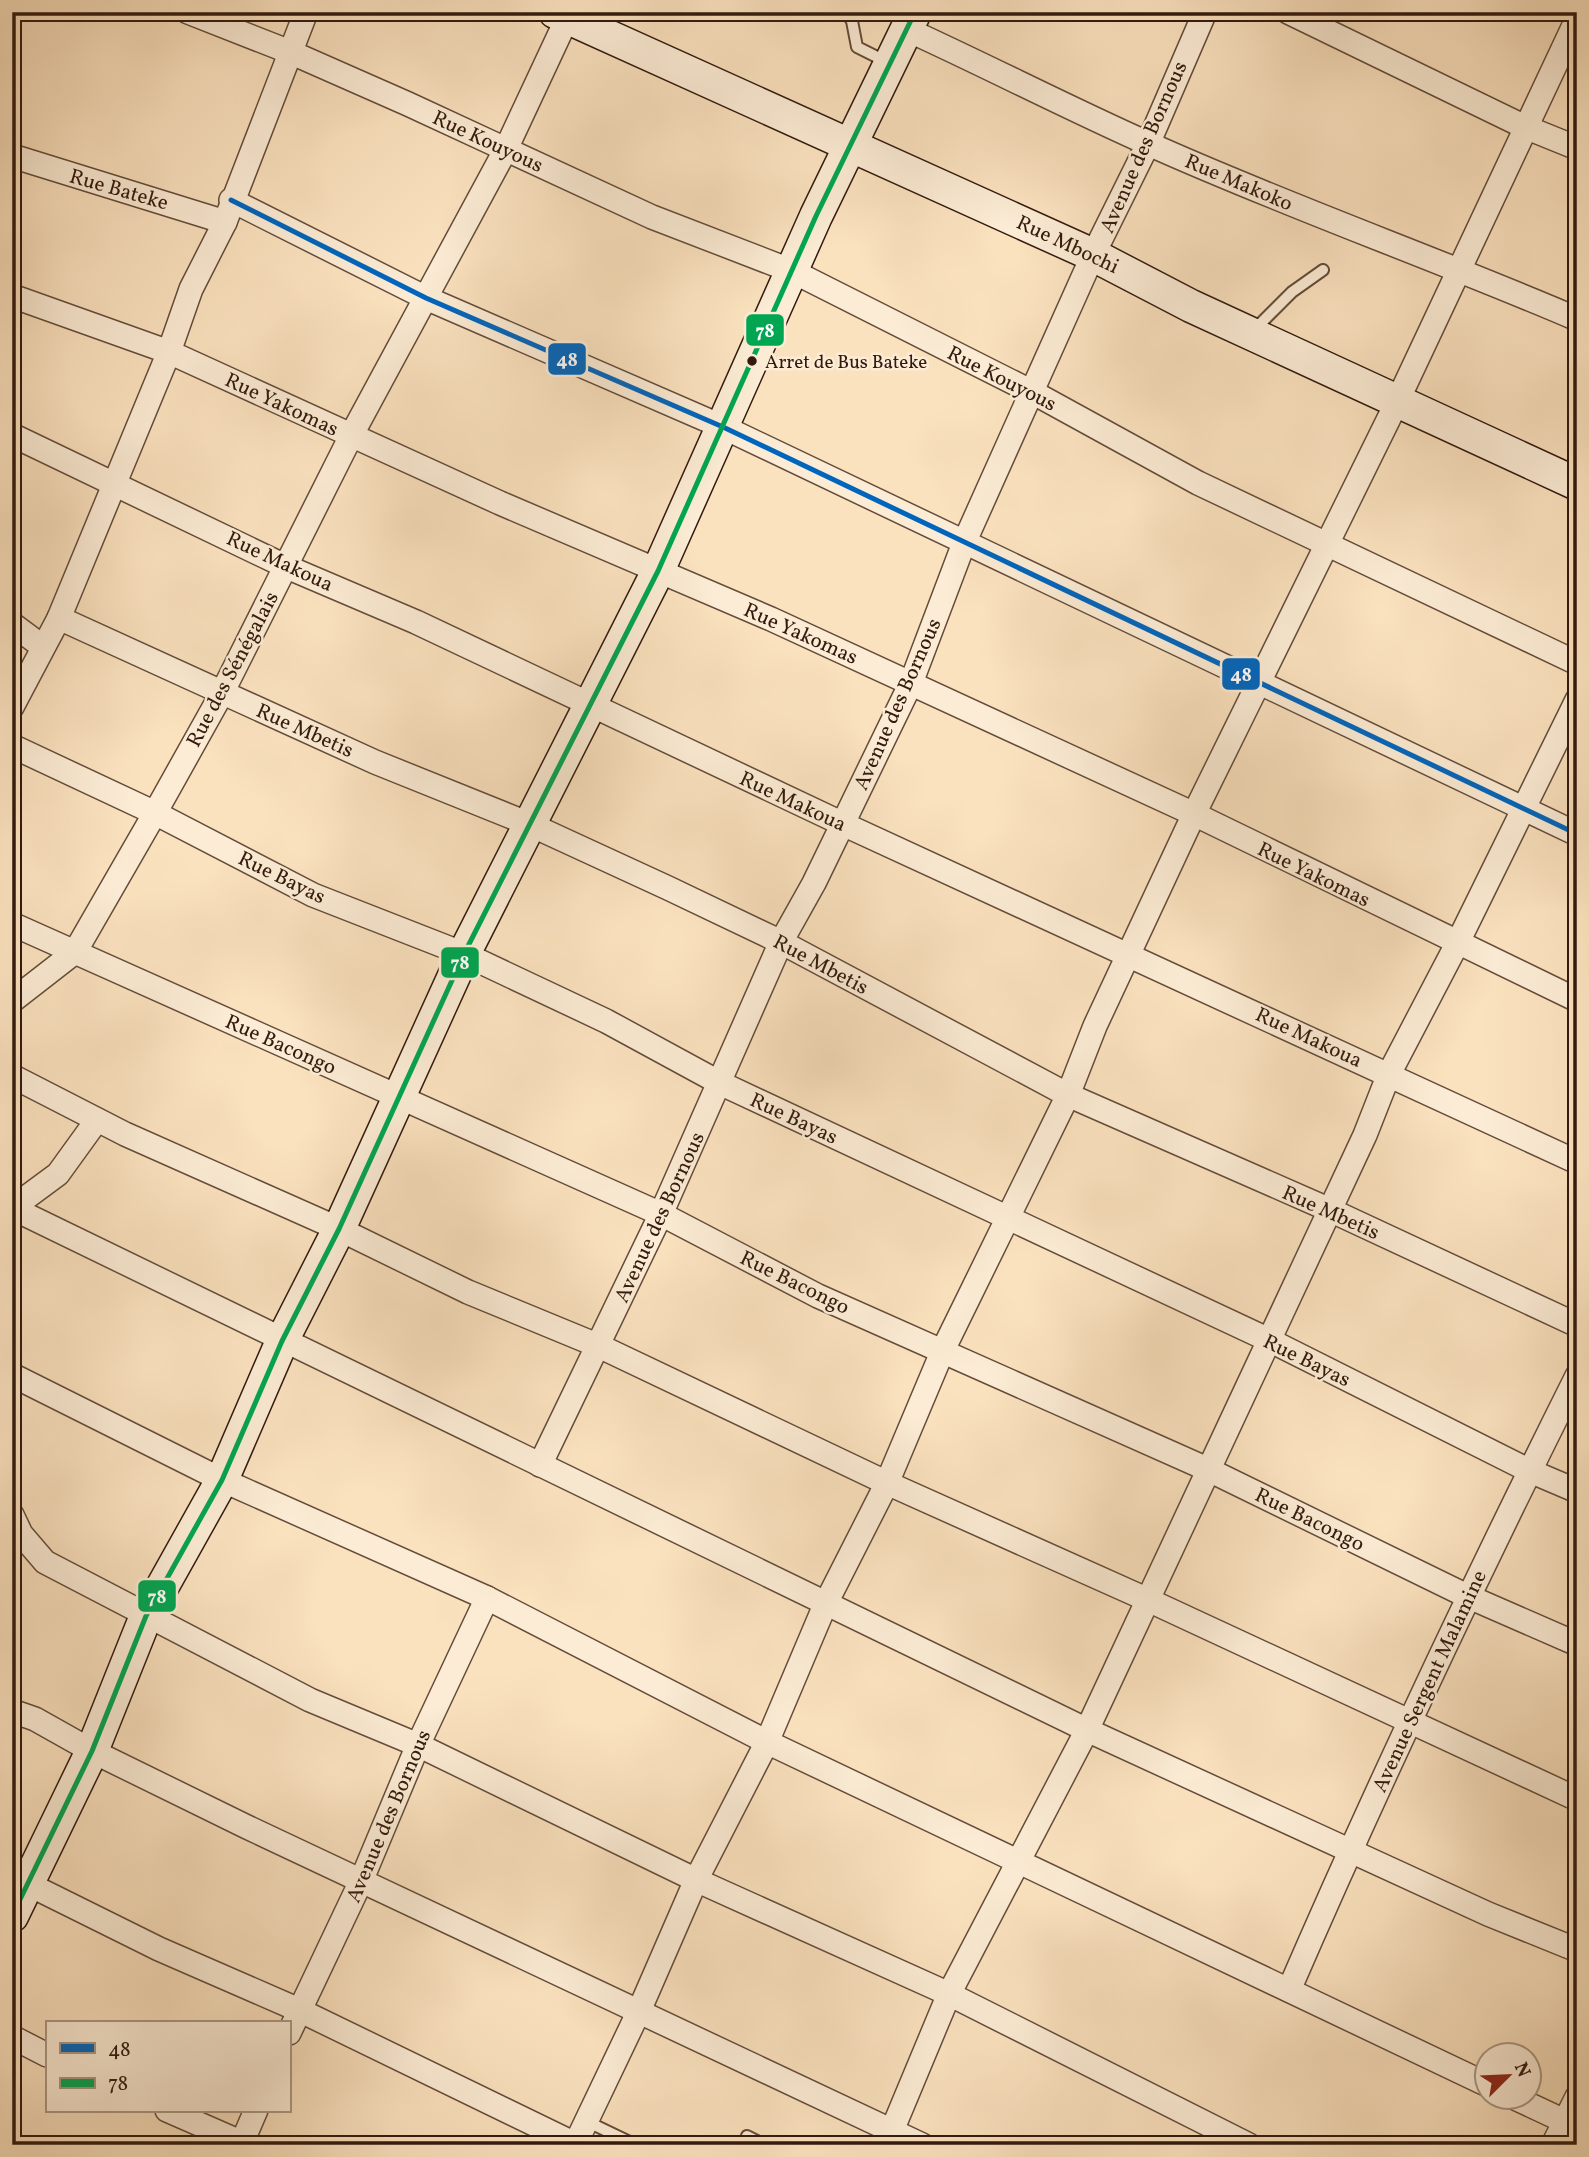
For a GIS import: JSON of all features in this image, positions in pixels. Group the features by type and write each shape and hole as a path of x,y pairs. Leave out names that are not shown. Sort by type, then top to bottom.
{"main road":[{"name":"Rue Mbochi","path":"565,14 1093,254 1191,306 1577,484"},
{"path":"12,1916 20,1884 92,1751 146,1616 222,1480 282,1341 339,1229 464,954 658,571 792,271 912,21"}],"street":[{"name":"Rue Kouyous","path":"188,12 290,52 652,217 792,271 1034,393 1198,483 1577,663"},
{"path":"12,707 59,618 169,352 191,289 228,211 306,12"},
{"name":"Avenue des Bornous","path":"540,1465 661,1214 781,942 843,824 911,684 964,543 1034,393 1093,254 1148,144 1174,78 1205,12"},
{"path":"1288,12 1525,127 1577,148"},
{"name":"Rue des Sénégalais","path":"12,1001 75,952 155,813 222,693 351,436 506,149 565,14"},
{"path":"20,1884 299,2010 575,2144 639,2011 696,1880 767,1742 825,1605 887,1483 943,1350 1068,1095 1129,953 1194,814 1328,546 1577,19"},
{"name":"Rue Makoko","path":"912,21 1148,144 1372,238 1459,268 1577,319"},
{"name":"Rue Bateke","path":"12,156 228,211 723,427 1577,835"},
{"name":"Rue Yakomas","path":"12,296 169,352 351,436 911,684 1194,814 1577,1000"},
{"name":"Rue Makoua","path":"12,435 116,482 287,567 416,622 843,824 1129,953 1577,1163"},
{"name":"Rue Mbetis","path":"59,618 375,762 529,824 781,942 1068,1095 1329,1210 1577,1325"},
{"path":"12,624 43,647"},
{"path":"889,2138 950,1994 1087,1730 1365,1135 1389,1074 1458,943 1577,700"},
{"name":"Rue Bayas","path":"12,746 155,813 313,895 464,954 606,1021 720,1083 1269,1340 1530,1471 1577,1491"},
{"name":"Rue Bacongo","path":"12,924 661,1214 818,1296 1207,1469 1468,1596 1577,1644"},
{"path":"12,1076 97,1120 339,1229 468,1293 599,1346 887,1483 1146,1599 1577,1799"},
{"path":"97,1120 58,1174 12,1208 1087,1730 1489,1914 1577,1950"},
{"path":"12,1375 222,1480 487,1598 767,1742 1474,2078"},
{"name":"Avenue Sergent Malamine","path":"1289,1990 1350,1849 1468,1596 1577,1376"},
{"path":"12,1516 21,1534 45,1562 310,1700 418,1745 696,1880 950,1994 1250,2145"},
{"name":"Avenue des Bornous","path":"290,2031 362,1879 418,1745 487,1598"},
{"path":"12,1712 35,1719 92,1751 639,2011 889,2138 922,2145"},
{"path":"12,2037 46,2054"},
{"path":"1553,2145 1571,2124 1577,2097"},
{"path":"1544,2111 1571,2124"},
{"path":"171,2112 243,2144 255,2112"}],"lane":[{"path":"846,12 852,21 857,47 892,64"},
{"path":"1250,334 1292,292 1323,270"},
{"path":"586,2121 636,2145"},
{"path":"747,2136 765,2145"}],"transit line":[{"name":"78","path":"12,1916 92,1751 146,1616 222,1480 282,1341 339,1229 464,954 658,571 816,216 915,12"},
{"name":"48","path":"231,200 426,298 723,427 1577,834"}],"place":[{"name":"Arret de Bus Bateke","path":"752,361"}]}
